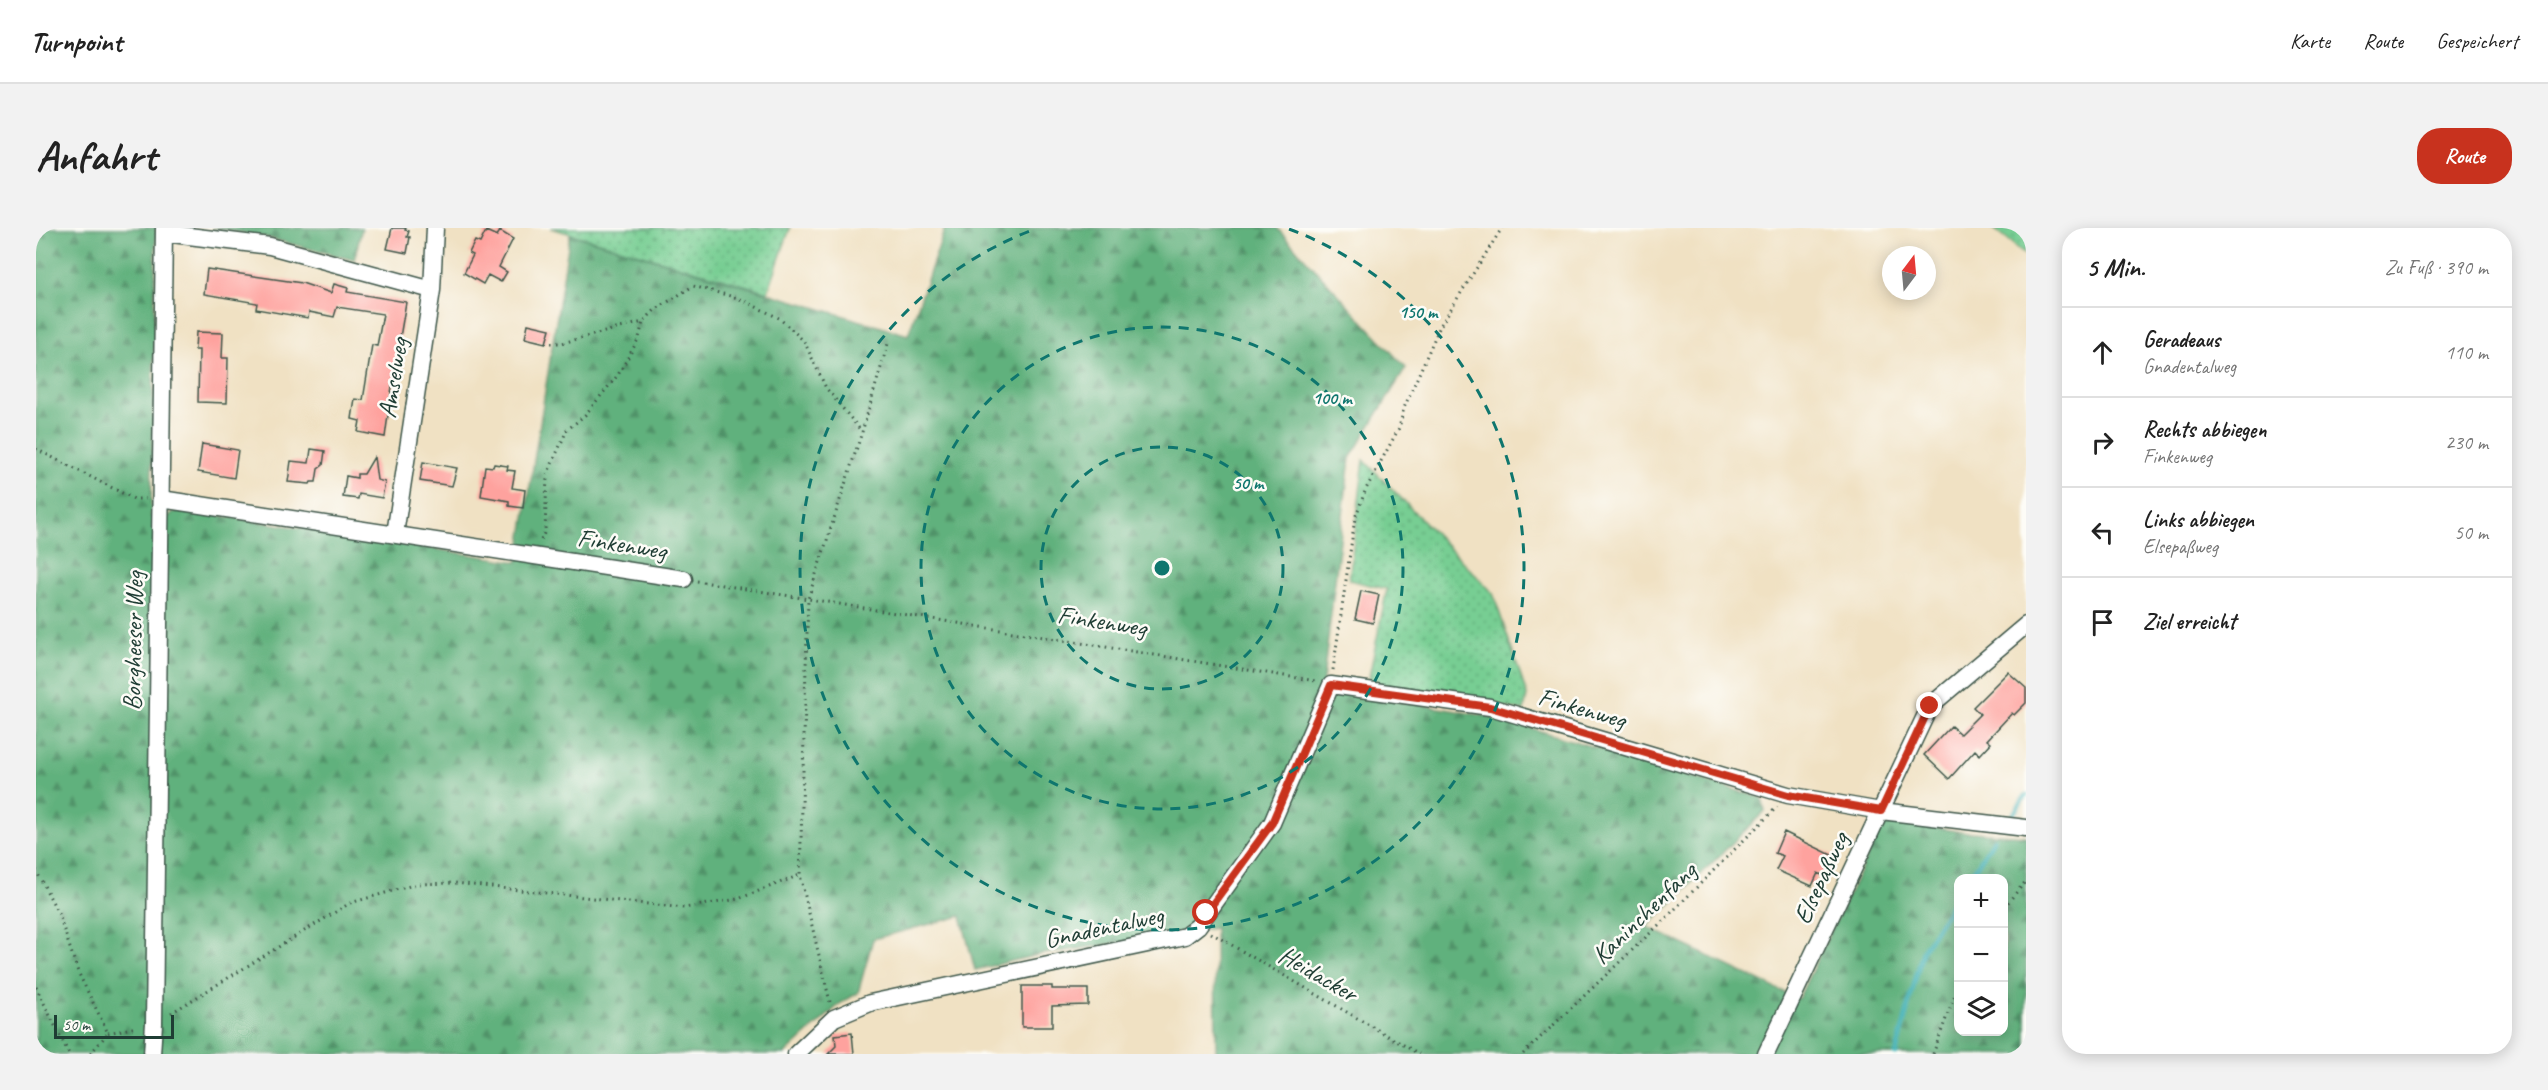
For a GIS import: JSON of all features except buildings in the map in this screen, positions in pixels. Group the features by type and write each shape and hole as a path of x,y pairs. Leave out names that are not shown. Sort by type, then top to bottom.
{"street":[{"name":"Amselweg","path":"395,534 432,290 435,228"},
{"path":"164,230 270,246 432,290"},
{"name":"Borgheeser Weg","path":"152,1054 164,230"},
{"name":"Finkenweg","path":"161,499 684,579"},
{"name":"Elsepaßweg","path":"1766,1054 1930,706 2026,625"},
{"name":"Finkenweg","path":"1331,685 1490,707 1788,795 1881,811 2026,828"},
{"name":"Gnadentalweg","path":"796,1054 834,1018 870,1003 1185,936 1198,926 1272,823 1331,685"}],"path":[{"path":"1331,685 1355,518 1366,489 1398,428 1404,408 1440,326 1502,228"},
{"path":"551,343 562,343 643,322 655,310 693,286 738,298 779,318 804,341 826,388 862,432"},
{"path":"535,556 545,531 547,475 557,450 567,430 585,415 618,375 639,338 643,322"},
{"path":"834,1018 800,875 808,599 889,340"},
{"path":"36,449 134,499 161,499"},
{"name":"Finkenweg","path":"684,579 1331,685"},
{"name":"Kaninchenfang","path":"1523,1054 1666,918 1788,795"},
{"path":"36,870 59,915 78,972 108,1033"},
{"path":"90,1054 108,1033 154,1023 350,903 417,884 455,883 684,908 738,899 800,875"},
{"path":"2008,902 2026,881"},
{"name":"Heidacker","path":"1198,926 1419,1054"},
{"path":"36,987 69,1054"},
{"path":"1933,1054 1954,999"}],"green space":[{"path":"36,228 156,228 151,517 169,516 178,509 518,562 570,234 908,335 945,228 1277,228 1406,368 1350,458 1322,688 1498,718 1762,798 1765,811 1647,927 1798,999 1881,828 1896,821 1956,831 2026,836 2026,1054 1216,1054 1215,928 1037,955 975,970 961,916 873,939 858,993 841,1003 785,1054 36,1054"},
{"path":"213,228 362,228 354,260 264,237"},
{"path":"551,228 790,228 768,292"},
{"path":"1993,228 2026,228 2026,255"},
{"path":"1364,460 1493,593 1527,695 1524,711 1368,682 1387,589 1349,580"}],"waterway":[{"path":"2012,816 2026,795"},
{"path":"1972,874 1994,839"},
{"path":"1896,1054 1923,950 1954,900"}],"route":[{"path":"1206,913 1272,823 1331,685 1490,707 1788,795 1881,811 1930,706"}]}
